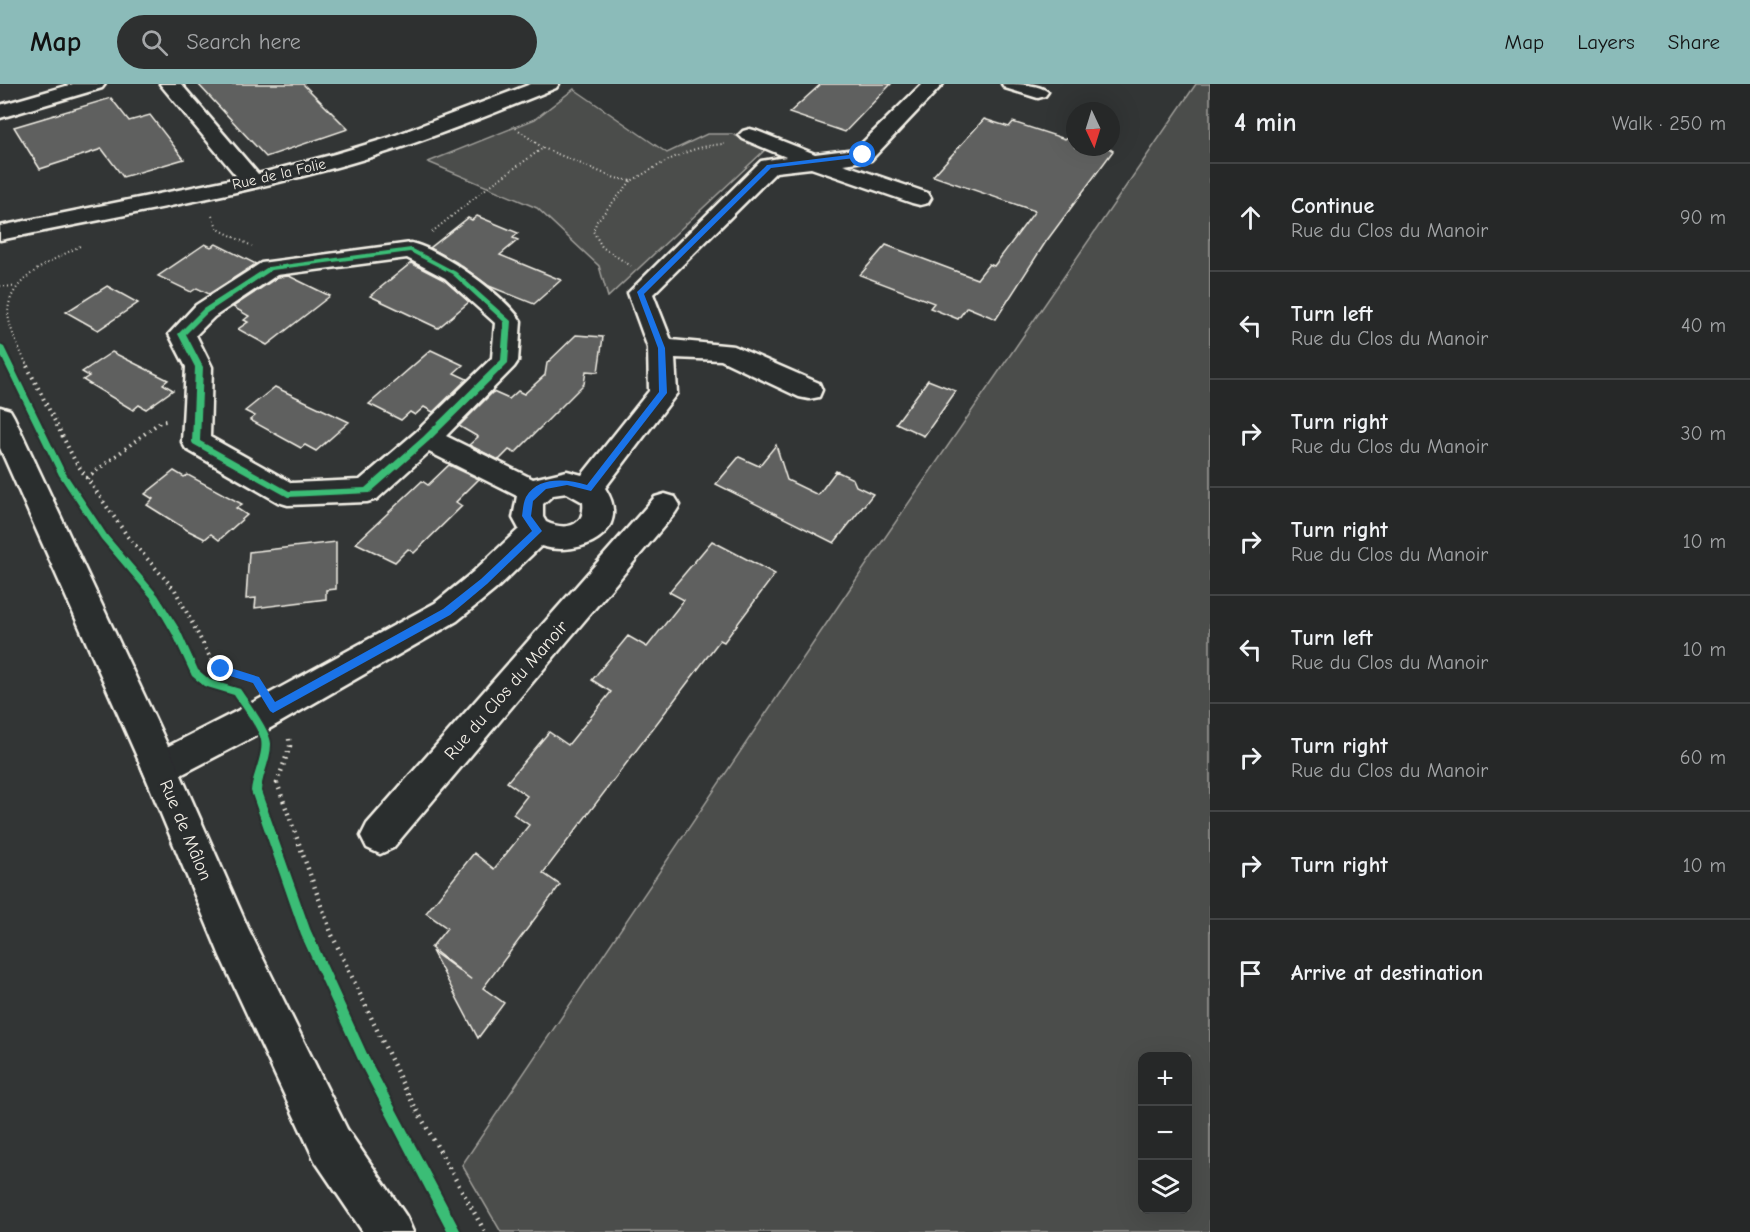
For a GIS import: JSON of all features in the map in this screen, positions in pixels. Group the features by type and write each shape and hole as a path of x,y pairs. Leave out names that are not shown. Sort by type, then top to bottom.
{"street":[{"path":"0,112 95,84"},
{"path":"170,84 252,180"},
{"name":"Rue de la Folie","path":"0,233 343,159 404,140 549,84"},
{"path":"588,489 663,393 661,348 640,293 769,166 863,155 933,84"},
{"path":"1012,84 1038,92"},
{"path":"750,135 813,161 920,198"},
{"path":"411,250 454,273 508,321 505,361 426,439 367,491 288,494 196,442 199,367 183,334 205,310 270,268 411,250"},
{"path":"661,348 725,352 809,390"},
{"name":"Rue de Mâlon","path":"0,417 160,768 234,942 331,1145 390,1232"},
{"path":"426,439 535,492"},
{"path":"567,482 588,489 600,505 600,515 596,524 588,531 568,538 546,536 537,531 527,516 529,500 544,486 567,482"},
{"name":"Rue du Clos du Manoir","path":"380,836 665,505"},
{"path":"596,524 632,544"},
{"path":"160,768 446,612 484,581 537,531"}],"path":[{"path":"504,120 543,148 615,178 631,181"},
{"path":"659,275 635,268 602,247 593,231 597,221 631,181 684,151 703,145 726,144"},
{"path":"411,250 488,187 543,148"},
{"path":"210,210 218,229 254,247 255,262 270,268"},
{"path":"86,243 43,266 16,287 8,315 15,338 75,461 128,537 160,571 174,590 212,661 221,669 256,680 289,734 290,746 277,783 332,935 404,1088 485,1232"},
{"path":"0,286 16,287"},
{"path":"87,478 160,422 196,416"}],"shaded area":[{"path":"1196,84 1210,84 1210,1232 501,1232 462,1165 849,590"},
{"path":"574,89 667,153 707,134 732,134 766,149 608,297 599,266 537,208 428,162 535,119"}],"building":[{"path":"198,84 303,84 348,129 266,157"},
{"path":"821,84 891,84 845,132 789,113"},
{"path":"111,98 129,121 150,115 184,159 123,177 102,149 40,169 14,127"},
{"path":"984,119 1009,127 1013,122 1066,138 1066,156 1109,156 1045,243 996,319 967,307 958,319 930,308 934,303 860,275 886,245 977,279 989,264 994,266 1035,211 933,176"},
{"path":"477,216 518,233 513,238 518,240 500,255 561,280 534,304 489,286 456,262 430,248 468,218 472,220"},
{"path":"205,244 211,247 216,244 256,264 209,294 197,288 191,292 158,276"},
{"path":"411,263 444,280 469,302 438,328 370,296"},
{"path":"289,276 330,296 267,345 238,329 248,322 244,320 249,316 233,307 278,277"},
{"path":"107,286 138,303 98,330 66,312"},
{"path":"576,335 603,337 598,372 586,371 584,384 515,453 509,450 499,460 469,445 478,437 459,426 493,392 509,399 518,391 524,394 545,375 547,363"},
{"path":"431,350 463,365 454,373 467,379 433,412 424,407 415,415 410,412 401,420 369,404"},
{"path":"112,352 168,380 163,384 173,390 146,409 139,405 133,410 83,380 89,376 82,372"},
{"path":"928,380 956,391 924,436 896,423"},
{"path":"275,387 349,422 316,451 305,445 301,448 250,420 255,416 245,411"},
{"path":"776,445 787,480 818,495 836,471 853,479 856,486 873,494 834,543 716,484 739,457 759,466"},
{"path":"449,465 479,479 456,502 462,506 414,553 408,549 395,562 356,543 422,481 428,485"},
{"path":"174,471 184,477 188,475 242,504 236,508 247,515 219,540 211,534 205,539 187,530 147,505 153,499 145,494"},
{"path":"712,541 775,574 724,642 720,640 543,873 560,885 483,988 504,1003 478,1038 432,951 472,980 431,948 447,928 426,913 474,853 494,869 529,825 513,814 527,796 507,782 549,732 568,745 611,692 592,680 628,636 647,647 684,600 669,592"},
{"path":"336,542 336,589 326,590 326,599 255,608 256,598 246,599 249,552"}],"cycle path":[{"path":"411,250 454,273 508,321 505,361 426,439 367,491 288,494 196,442 199,367 182,334 205,311 270,268 411,250"},
{"path":"0,347 62,473 104,537 155,597 177,633 195,673 207,683 237,692 266,737 266,750 256,791 305,931 365,1062 455,1232"}],"route":[{"path":"221,669 256,680 273,708 446,612 484,581 537,531 531,525 526,508 535,492 544,486 567,482 588,489 663,393 661,348 640,293 769,166 863,155"}]}
